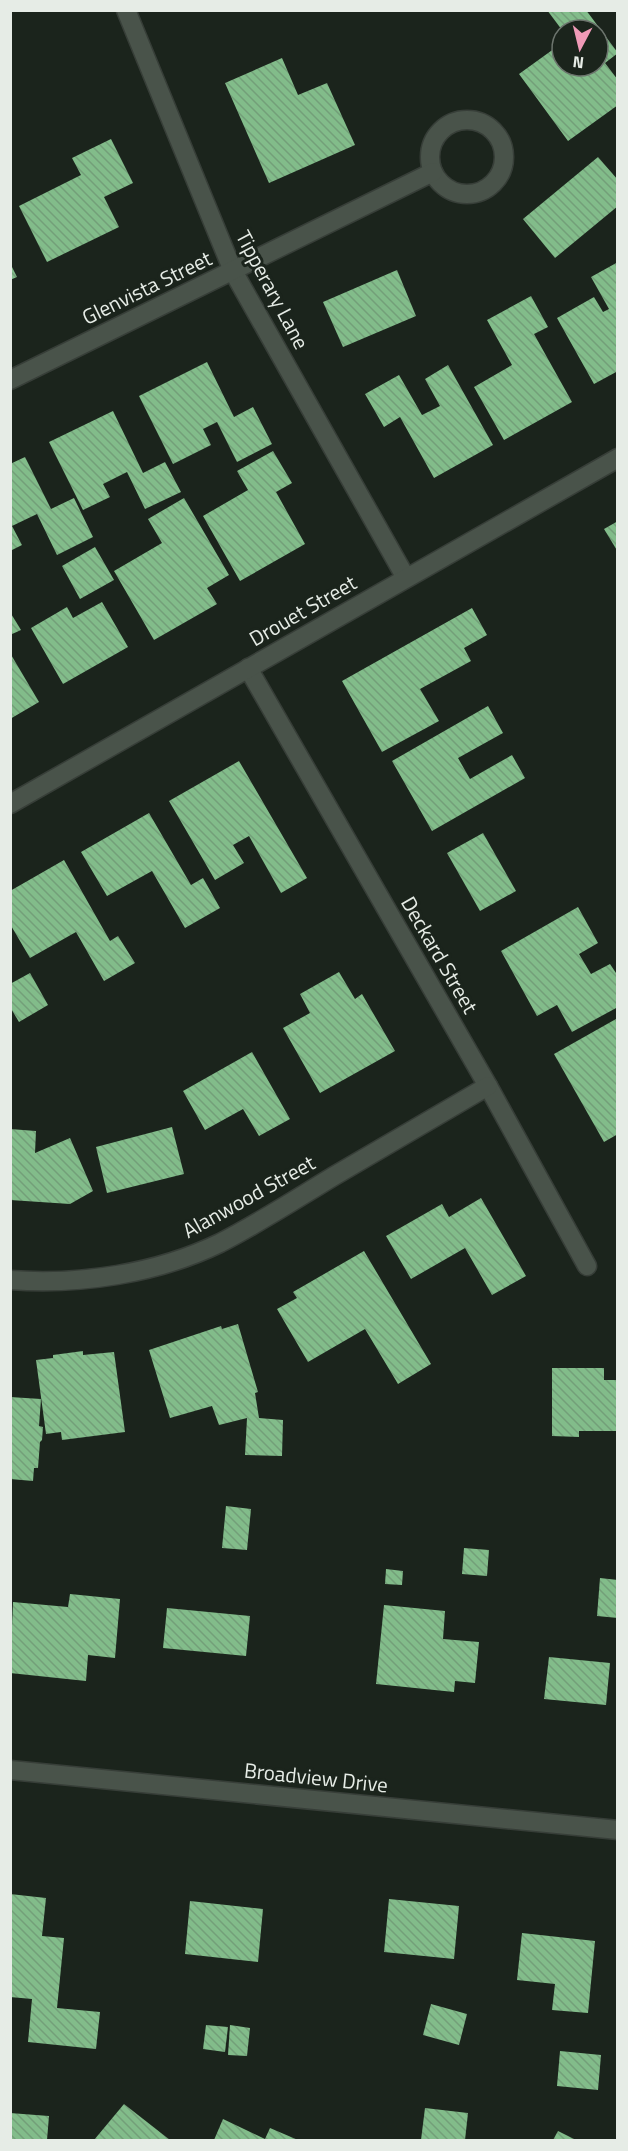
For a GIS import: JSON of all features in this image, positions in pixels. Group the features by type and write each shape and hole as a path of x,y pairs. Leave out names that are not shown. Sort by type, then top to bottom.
{"street":[{"name":"Tipperary Lane","path":"126,10 233,271 406,578"},
{"path":"465,119 480,122 492,129 501,141 504,155 502,170 494,182 482,190 468,193 453,191 441,183 433,172 429,158 432,143 439,131 452,123 465,119"},
{"name":"Glenvista Street","path":"10,380 433,172"},
{"name":"Drouet Street","path":"10,804 618,458"},
{"name":"Deckard Street","path":"248,668 488,1086 587,1266"},
{"name":"Alanwood Street","path":"10,1280 93,1279 176,1261 208,1248 259,1221 488,1086"},
{"name":"Broadview Drive","path":"10,1770 618,1830"}],"building":[{"path":"547,10 586,10 592,18 553,18"},
{"path":"610,42 618,53 610,59"},
{"path":"550,52 550,78 610,78 610,70 618,80 618,105 568,141 519,74"},
{"path":"282,58 298,95 327,83 355,145 269,183 225,83"},
{"path":"111,139 133,183 104,197 119,227 47,262 19,206 81,175 72,158"},
{"path":"598,157 618,180 618,206 555,258 523,219"},
{"path":"618,262 618,371 594,384 557,318 594,297 603,312 609,309 591,277"},
{"path":"10,263 17,277 10,280"},
{"path":"397,270 416,316 343,347 323,302"},
{"path":"531,296 548,327 534,334 572,402 504,440 474,387 512,365 487,320"},
{"path":"207,362 234,417 253,407 272,444 237,462 217,422 203,429 211,445 173,464 139,396"},
{"path":"448,365 493,445 434,478 400,417 384,427 365,394 399,375 422,415 440,406 425,379"},
{"path":"113,411 143,473 165,462 181,492 145,509 127,472 103,484 110,497 83,510 49,442"},
{"path":"273,451 292,483 276,492 305,544 240,581 203,516 248,490 237,471"},
{"path":"25,457 51,509 74,498 93,537 57,555 37,514 12,526 22,545 10,551 10,464"},
{"path":"184,498 229,575 207,588 217,604 154,640 114,571 162,543 148,519"},
{"path":"618,521 618,552 604,529"},
{"path":"95,547 114,580 80,599 62,566"},
{"path":"102,602 128,647 63,684 31,628 67,607 73,618"},
{"path":"472,608 487,635 464,648 471,661 420,689 439,721 382,752 342,681"},
{"path":"10,612 21,630 10,635"},
{"path":"10,653 39,702 10,719"},
{"path":"488,706 503,733 458,758 470,779 512,755 525,778 432,831 392,761"},
{"path":"239,761 307,878 281,893 249,836 233,845 244,863 215,880 169,801"},
{"path":"149,813 191,885 203,878 220,908 185,928 152,871 107,896 81,852"},
{"path":"483,833 516,891 480,911 447,853"},
{"path":"64,860 110,941 118,936 135,963 104,981 76,932 30,958 10,924 10,891"},
{"path":"578,907 598,943 579,954 591,974 610,964 618,976 618,1007 572,1032 557,1005 537,1016 501,951"},
{"path":"339,972 355,999 362,994 395,1051 320,1093 283,1028 310,1013 300,994"},
{"path":"30,973 48,1005 19,1022 10,1007 10,984"},
{"path":"616,1019 618,1134 604,1142 554,1054"},
{"path":"252,1052 290,1119 259,1136 243,1109 205,1130 183,1091"},
{"path":"172,1127 184,1174 107,1193 96,1147"},
{"path":"10,1129 36,1131 35,1153 70,1138 93,1191 70,1204 10,1200"},
{"path":"481,1198 526,1276 492,1295 465,1248 411,1279 386,1236 442,1204 449,1217"},
{"path":"364,1251 431,1364 398,1384 365,1329 308,1362 277,1309 297,1298 293,1292"},
{"path":"238,1324 258,1392 255,1393 259,1418 283,1420 282,1456 245,1455 247,1418 219,1425 212,1406 170,1418 149,1350 221,1326 222,1329"},
{"path":"83,1351 83,1355 114,1352 125,1432 62,1440 61,1432 46,1434 36,1360"},
{"path":"552,1368 604,1368 604,1380 618,1380 618,1431 579,1431 579,1437 552,1436"},
{"path":"10,1397 41,1399 39,1426 43,1427 42,1440 38,1468 34,1468 33,1481 10,1479"},
{"path":"226,1506 251,1509 247,1550 222,1548"},
{"path":"464,1548 489,1550 487,1576 462,1574"},
{"path":"386,1569 403,1571 402,1585 385,1584"},
{"path":"600,1578 618,1580 618,1618 597,1616"},
{"path":"70,1594 120,1599 115,1658 88,1655 86,1681 10,1673 13,1602 68,1607"},
{"path":"384,1605 445,1611 443,1639 479,1642 475,1683 455,1681 454,1692 376,1684"},
{"path":"167,1608 250,1616 246,1656 163,1648"},
{"path":"549,1657 610,1663 606,1705 544,1699"},
{"path":"10,1894 46,1898 42,1936 64,1938 57,2008 100,2012 96,2049 28,2042 32,1999 10,1997"},
{"path":"389,1899 459,1906 454,1959 384,1952"},
{"path":"190,1901 263,1909 258,1962 185,1954"},
{"path":"522,1933 595,1941 588,2013 552,2010 555,1984 517,1980"},
{"path":"431,2004 467,2014 459,2045 423,2035"},
{"path":"206,2025 228,2027 225,2052 203,2049"},
{"path":"230,2025 250,2028 247,2056 228,2055"},
{"path":"560,2051 601,2055 598,2090 557,2086"},
{"path":"124,2104 170,2140 94,2140"},
{"path":"425,2108 468,2113 465,2140 421,2140"},
{"path":"10,2113 49,2116 47,2140 10,2140"},
{"path":"223,2119 265,2139 270,2128 298,2140 214,2140"},
{"path":"558,2131 576,2140 553,2140"}]}
